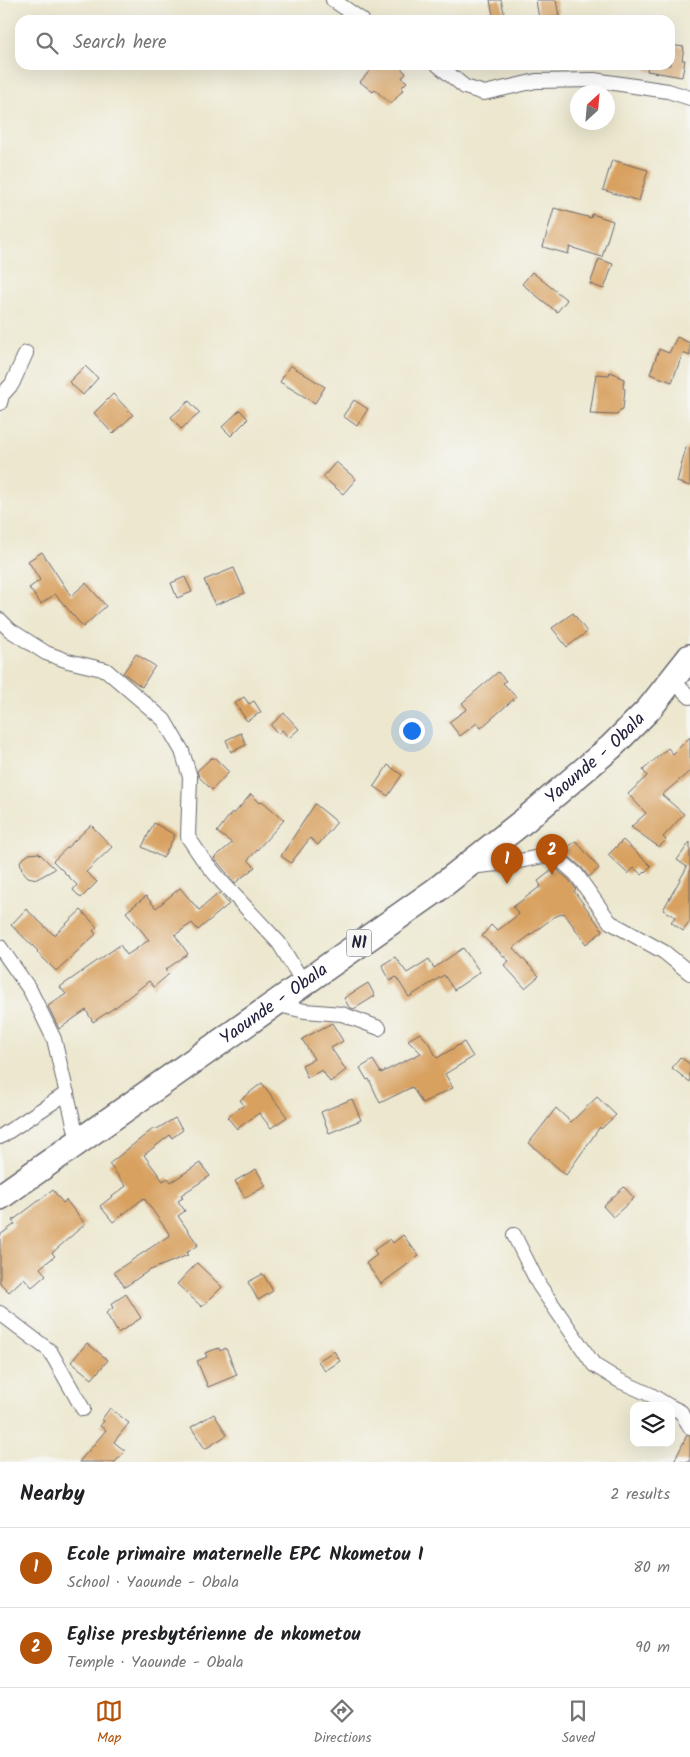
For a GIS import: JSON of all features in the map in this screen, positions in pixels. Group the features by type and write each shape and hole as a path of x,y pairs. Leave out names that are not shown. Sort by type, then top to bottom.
{"highway":[{"name":"Yaounde - Obala","path":"0,1196 435,891 526,820 611,747 649,709 690,657"}],"street":[{"path":"334,0 355,15"},
{"path":"444,70 465,87 484,93 536,81 594,80 668,91 690,98"},
{"path":"0,404 2,395 12,384 26,352"},
{"path":"0,620 10,630 46,653 106,670 164,720 182,751 190,778 188,836 202,858 279,943 304,982"},
{"path":"672,680 690,697"},
{"path":"464,868 515,862 553,854 576,874 610,922 664,952 690,973"},
{"path":"0,947 30,990 54,1039 78,1141"},
{"path":"273,1004 305,1011 342,1014 380,1028"},
{"path":"0,1137 67,1093"},
{"path":"514,1236 539,1285 594,1365 620,1381 662,1402"},
{"path":"0,1312 50,1351 83,1409"},
{"path":"675,1409 681,1412 690,1428"}],"building":[{"path":"490,0 501,0 505,15 493,15"},
{"path":"536,0 556,0 559,15 538,15"},
{"path":"675,46 684,47 682,60 685,60 682,77 647,71 675,70"},
{"path":"371,70 403,70 406,73 402,78 407,82 391,104 375,90 373,92 360,82"},
{"path":"612,160 648,170 639,201 603,190"},
{"path":"554,208 591,218 592,214 613,221 602,257 570,247 568,254 543,247"},
{"path":"599,259 613,264 604,289 590,284"},
{"path":"532,272 567,300 557,312 522,284"},
{"path":"677,337 690,343 690,356 683,353 672,382 650,374 659,349 669,353"},
{"path":"290,365 325,387 315,403 280,382"},
{"path":"85,366 98,378 83,395 69,382"},
{"path":"610,372 624,379 623,409 617,415 590,414 596,374 609,375"},
{"path":"113,394 133,415 113,434 94,413"},
{"path":"354,400 368,409 357,426 343,416"},
{"path":"189,401 200,413 181,429 171,417"},
{"path":"240,410 248,419 231,436 222,427"},
{"path":"686,447 690,448 690,486 677,482"},
{"path":"336,462 356,479 343,494 323,477"},
{"path":"42,552 71,596 86,583 106,606 83,627 55,594 41,604 29,588 40,580 28,561"},
{"path":"234,568 245,593 215,605 204,580"},
{"path":"185,577 192,592 177,598 171,583"},
{"path":"573,613 587,632 567,647 552,628"},
{"path":"136,654 155,666 142,687 123,673"},
{"path":"498,672 506,681 503,683 516,697 481,728 477,723 460,736 449,722 467,709 462,703"},
{"path":"244,697 249,704 254,701 261,712 247,721 235,703"},
{"path":"284,713 299,729 289,738 282,730 278,734 271,725"},
{"path":"241,733 246,745 231,752 226,740"},
{"path":"690,737 690,771 662,795 684,814 663,837 666,840 659,847 631,827 646,813 628,794 647,776 643,770 668,748 673,754"},
{"path":"211,758 215,758 229,772 212,790 199,777 197,771"},
{"path":"388,765 402,775 388,796 374,786"},
{"path":"251,794 284,820 248,860 255,867 235,883 214,858 232,843 217,832 232,812 234,814"},
{"path":"315,804 337,822 318,845 310,838 291,863 281,856"},
{"path":"154,823 175,835 163,858 142,847"},
{"path":"91,825 112,847 86,872 97,882 81,898 73,890 77,885 53,861"},
{"path":"623,840 651,866 642,875 634,868 628,874 608,855"},
{"path":"576,841 599,868 589,877 563,851"},
{"path":"690,842 690,921 683,931 671,922 675,917 663,910 687,867 677,860"},
{"path":"39,853 55,869 37,879 28,877 22,870 20,861 29,854"},
{"path":"555,868 576,889 574,891 603,931 586,944 564,913 554,917 513,948 539,976 525,988 504,965 509,961 482,936 491,925 497,931 519,914 513,907 541,886 538,881"},
{"path":"180,888 199,910 219,893 229,904 198,930 192,923 175,935 188,954 165,970 169,974 154,987 149,981 93,1022 86,1010 59,1029 48,1006 66,994 60,987 120,945 127,955 149,940 126,912 146,896 156,908"},
{"path":"26,909 54,935 81,910 97,927 93,931 96,934 56,971 11,925"},
{"path":"463,948 480,972 454,990 444,975 409,997 396,977 390,981 382,965 395,957 407,973 429,959 434,968"},
{"path":"368,983 375,996 354,1009 349,1007 344,998"},
{"path":"332,1023 343,1041 331,1048 346,1070 330,1082 322,1070 307,1078 302,1065 314,1059 302,1039"},
{"path":"420,1033 428,1042 437,1058 464,1042 473,1057 445,1074 453,1088 422,1103 412,1087 380,1103 369,1079 367,1080 360,1068 373,1060 381,1073 421,1053 408,1040"},
{"path":"680,1057 690,1064 690,1082 672,1068"},
{"path":"262,1083 287,1117 271,1128 259,1113 237,1129 227,1117 244,1105 240,1100"},
{"path":"597,1097 616,1115 601,1129 600,1127 566,1175 529,1143 556,1108 571,1122"},
{"path":"352,1099 361,1120 329,1133 321,1112"},
{"path":"175,1118 183,1130 172,1138 170,1135 144,1155 163,1181 168,1178 171,1182 200,1163 210,1176 181,1195 183,1198 178,1201 185,1211 178,1216 198,1245 186,1253 188,1255 148,1271 125,1287 114,1272 170,1235 144,1198 113,1222 100,1206 126,1186 109,1164 154,1128 155,1130"},
{"path":"256,1169 266,1186 245,1198 235,1181"},
{"path":"624,1187 634,1198 613,1217 603,1206"},
{"path":"53,1190 63,1203 66,1200 85,1224 52,1253 55,1256 40,1268 46,1275 32,1287 24,1278 9,1292 0,1283 0,1235 15,1224 12,1221"},
{"path":"403,1235 419,1256 381,1284 366,1263 377,1255 374,1250 390,1239 393,1243"},
{"path":"197,1263 222,1287 202,1307 177,1284"},
{"path":"263,1274 273,1291 258,1300 248,1282"},
{"path":"126,1294 141,1318 118,1333 106,1313 113,1308 111,1304"},
{"path":"87,1343 108,1360 92,1379 71,1362"},
{"path":"219,1348 220,1351 226,1348 237,1375 208,1387 197,1361 207,1357 205,1353"},
{"path":"334,1351 340,1361 325,1371 318,1361"},
{"path":"110,1408 129,1423 114,1442 125,1451 115,1462 79,1462 106,1430 100,1426 104,1421 102,1419"},
{"path":"214,1414 227,1435 205,1449 191,1427"},
{"path":"687,1435 690,1436 690,1462 674,1462"}],"place":[{"name":"Eglise presbytérienne de nkometou","path":"552,875"},
{"name":"Ecole primaire maternelle EPC Nkometou I","path":"507,884"}]}
